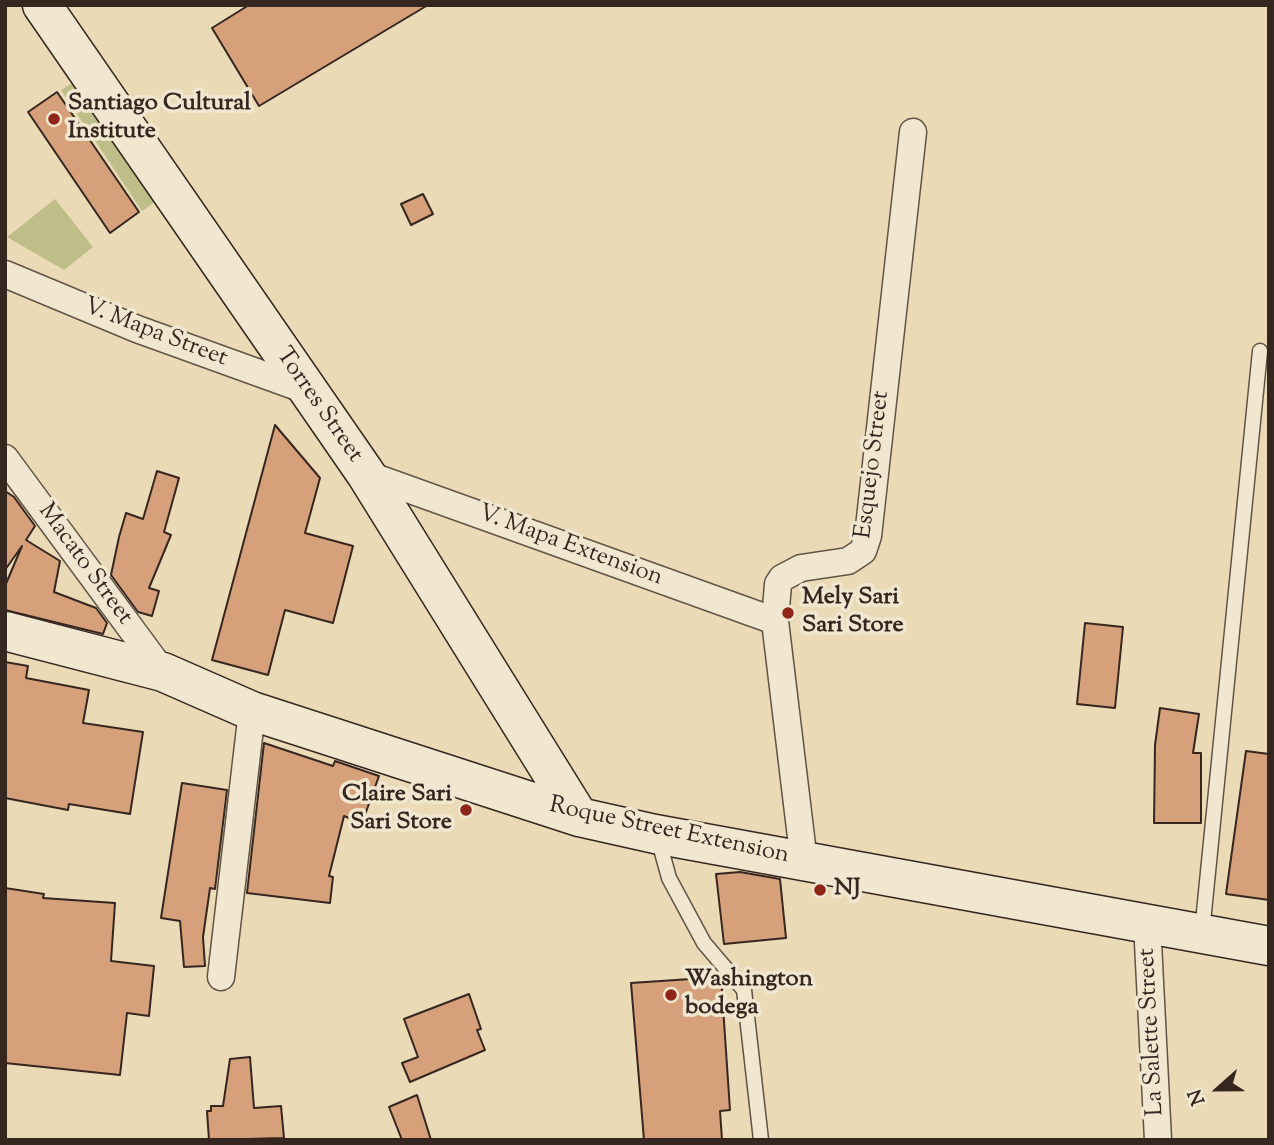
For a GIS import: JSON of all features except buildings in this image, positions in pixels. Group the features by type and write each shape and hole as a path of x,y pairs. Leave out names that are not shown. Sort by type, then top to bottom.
{"street":[{"name":"Torres Street","path":"42,5 366,474 579,817"},
{"name":"Esquejo Street","path":"804,862 775,621 778,584 782,578 801,568 855,558 863,551 868,536 913,132"},
{"name":"V. Mapa Street","path":"5,274 137,329 306,390"},
{"name":"Macato Street","path":"5,458 163,673"},
{"name":"V. Mapa Extension","path":"366,474 775,621"},
{"name":"Roque Street Extension","path":"5,631 163,673 253,711 579,817 804,862 1269,946"},
{"path":"221,977 253,711"},
{"name":"La Salette Street","path":"1147,923 1158,1140"}],"lane":[{"path":"1202,933 1261,351"},
{"path":"655,834 660,840 669,878 704,943 744,990 761,1140"}],"shaded area":[{"path":"75,81 156,201 142,211 61,90"},
{"path":"55,199 93,247 64,270 7,237"}],"place":[{"name":"Santiago Cultural Institute","path":"54,119"},
{"name":"Mely Sari Sari Store","path":"788,613"},
{"name":"Claire Sari Sari Store","path":"466,810"},
{"name":"NJ","path":"820,890"},
{"name":"Washington bodega","path":"671,995"}]}
